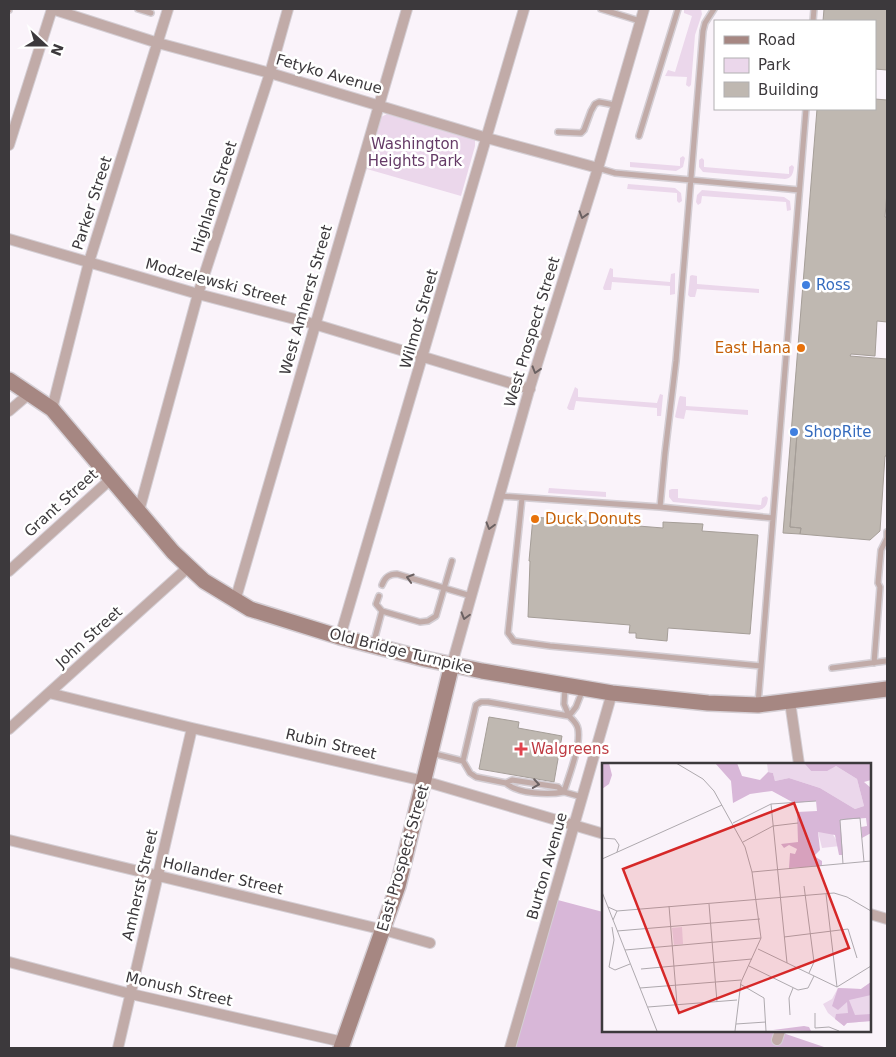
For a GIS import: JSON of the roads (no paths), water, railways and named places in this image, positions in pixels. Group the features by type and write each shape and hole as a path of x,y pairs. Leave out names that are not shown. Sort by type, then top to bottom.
{"street":[{"name":"Fetyko Avenue","path":"52,9 158,43 270,73 487,138 598,168"},
{"path":"9,145 52,9"},
{"name":"Parker Street","path":"52,409 89,262 168,9"},
{"name":"Highland Street","path":"139,511 198,294 270,73 288,9"},
{"name":"West Amherst Street","path":"235,601 407,9"},
{"name":"Wilmot Street","path":"340,637 424,357 524,9"},
{"name":"West Prospect Street","path":"452,664 530,389 598,168 644,9"},
{"name":"Modzelewski Street","path":"9,239 198,294 314,324 530,389"},
{"name":"Old Bridge Turnpike","path":"9,380 52,409 185,564 204,581 250,609 340,637 452,664 612,693 708,703 758,704 790,702 887,689"},
{"path":"9,411 30,393"},
{"name":"Grant Street","path":"9,571 112,478"},
{"name":"John Street","path":"9,729 183,572 185,564"},
{"name":"East Prospect Street","path":"342,1045 398,886 452,664"},
{"name":"Rubin Street","path":"49,693 424,781 602,833"},
{"name":"Burton Avenue","path":"510,1048 612,693"},
{"path":"790,702 799,763"},
{"name":"Amherst Street","path":"118,1048 192,728"},
{"name":"Hollander Street","path":"9,840 384,930 430,943"},
{"path":"871,914 887,919"},
{"name":"Monush Street","path":"9,962 131,994 342,1045"}],"lane":[{"path":"138,9 151,13"},
{"path":"601,9 640,21"},
{"path":"639,136 678,9"},
{"path":"660,508 676,361 703,31 705,23 714,9"},
{"path":"558,132 581,132 584,130 595,104 600,102 615,105"},
{"path":"758,704 806,110"},
{"path":"598,168 615,173 799,190"},
{"path":"499,496 773,518"},
{"path":"522,498 508,633 514,641 761,666"},
{"path":"874,663 880,588 878,583 880,550 887,538 887,532"},
{"path":"379,596 376,604 382,611 420,622 428,621 436,616 452,561"},
{"path":"382,585 390,574 397,574 470,596"},
{"path":"373,645 382,611"},
{"path":"832,668 886,661"},
{"path":"564,792 578,742 576,722 569,716 564,704 565,685"},
{"path":"569,716 576,707 583,688"},
{"path":"569,716 482,702 476,704 463,761 470,773 476,777 506,783 512,788 550,794 564,792 583,797"},
{"path":"431,752 463,761"}],"place":[{"name":"Ross","path":"806,285"},
{"name":"East Hana","path":"801,348"},
{"name":"ShopRite","path":"794,432"},
{"name":"Duck Donuts","path":"535,519"},
{"name":"Walgreens","path":"521,749"}],"park label":[{"name":"Washington Heights Park","path":"415,152"}]}
